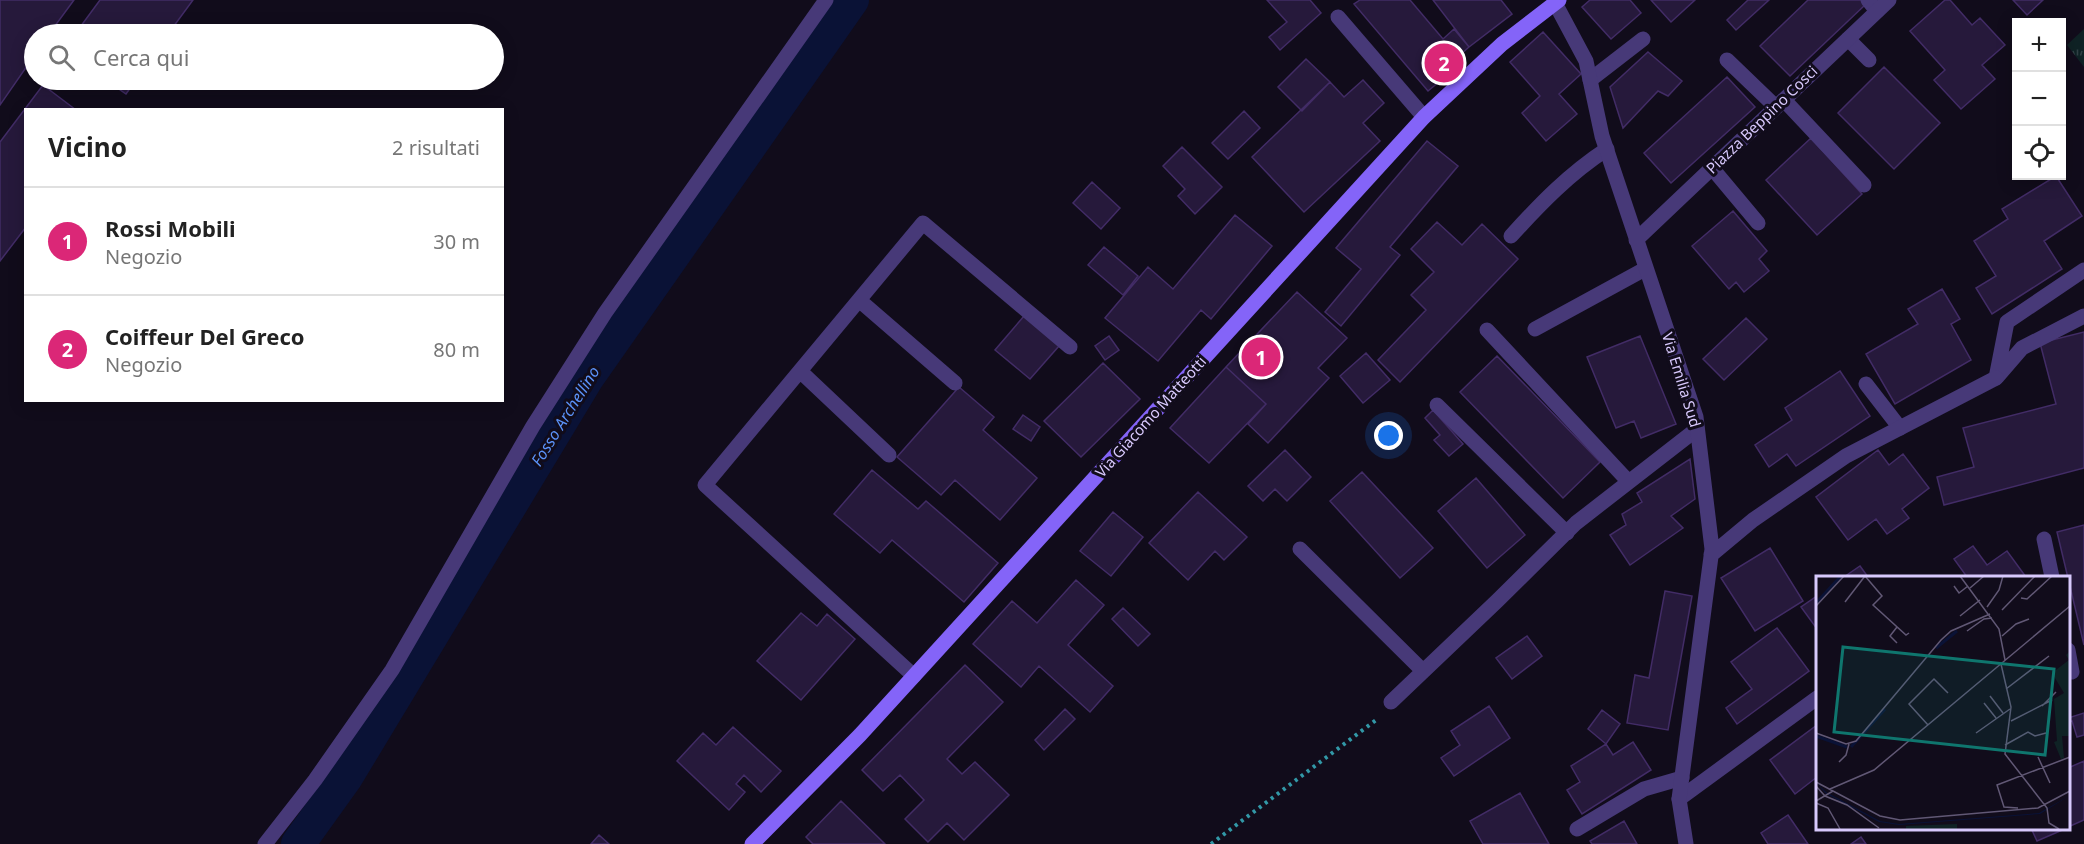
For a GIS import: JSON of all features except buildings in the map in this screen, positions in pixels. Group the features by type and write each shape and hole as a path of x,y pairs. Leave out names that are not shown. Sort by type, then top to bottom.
{"street":[{"path":"266,844 315,780 392,670 533,426 605,314 826,0"},
{"name":"Piazza Beppino Cosci","path":"1636,240 1848,39 1873,5 1889,0"},
{"name":"Via Emilia Sud","path":"1557,2 1586,61 1606,149 1696,417 1712,549 1679,799 1686,844"},
{"name":"Via Giacomo Matteotti","path":"752,844 860,735 1425,117 1502,44 1557,2"},
{"path":"1338,17 1425,117"},
{"path":"1590,80 1643,39"},
{"path":"1848,39 1869,60"},
{"path":"1727,60 1780,103 1864,185"},
{"path":"1511,236 1553,190 1606,149"},
{"path":"1712,168 1758,223"},
{"path":"914,676 705,485 923,224 1070,347"},
{"path":"1535,329 1645,269"},
{"path":"1996,378 2007,322 2084,270"},
{"path":"860,300 955,383"},
{"path":"1711,555 1753,520 1846,456 1996,378 2022,348 2084,316"},
{"path":"1487,330 1628,481"},
{"path":"800,371 889,455"},
{"path":"1866,384 1900,428"},
{"path":"1437,405 1566,533"},
{"path":"1391,702 1566,533 1628,481 1697,429"},
{"path":"2044,539 2052,576"},
{"path":"1300,549 1423,671"},
{"path":"2069,659 2072,672"},
{"path":"1679,799 1816,699"},
{"path":"1577,829 1644,789 1682,778"}],"path":[{"path":"1211,844 1377,720 1391,702"}],"green space":[{"path":"2084,29 2084,67 2067,45"}],"waterway":[{"name":"Fosso Archellino","path":"298,844 346,777 587,378 852,0"}],"place":[{"name":"Coiffeur Del Greco","path":"1444,63"},
{"name":"Rossi Mobili","path":"1261,357"}]}
